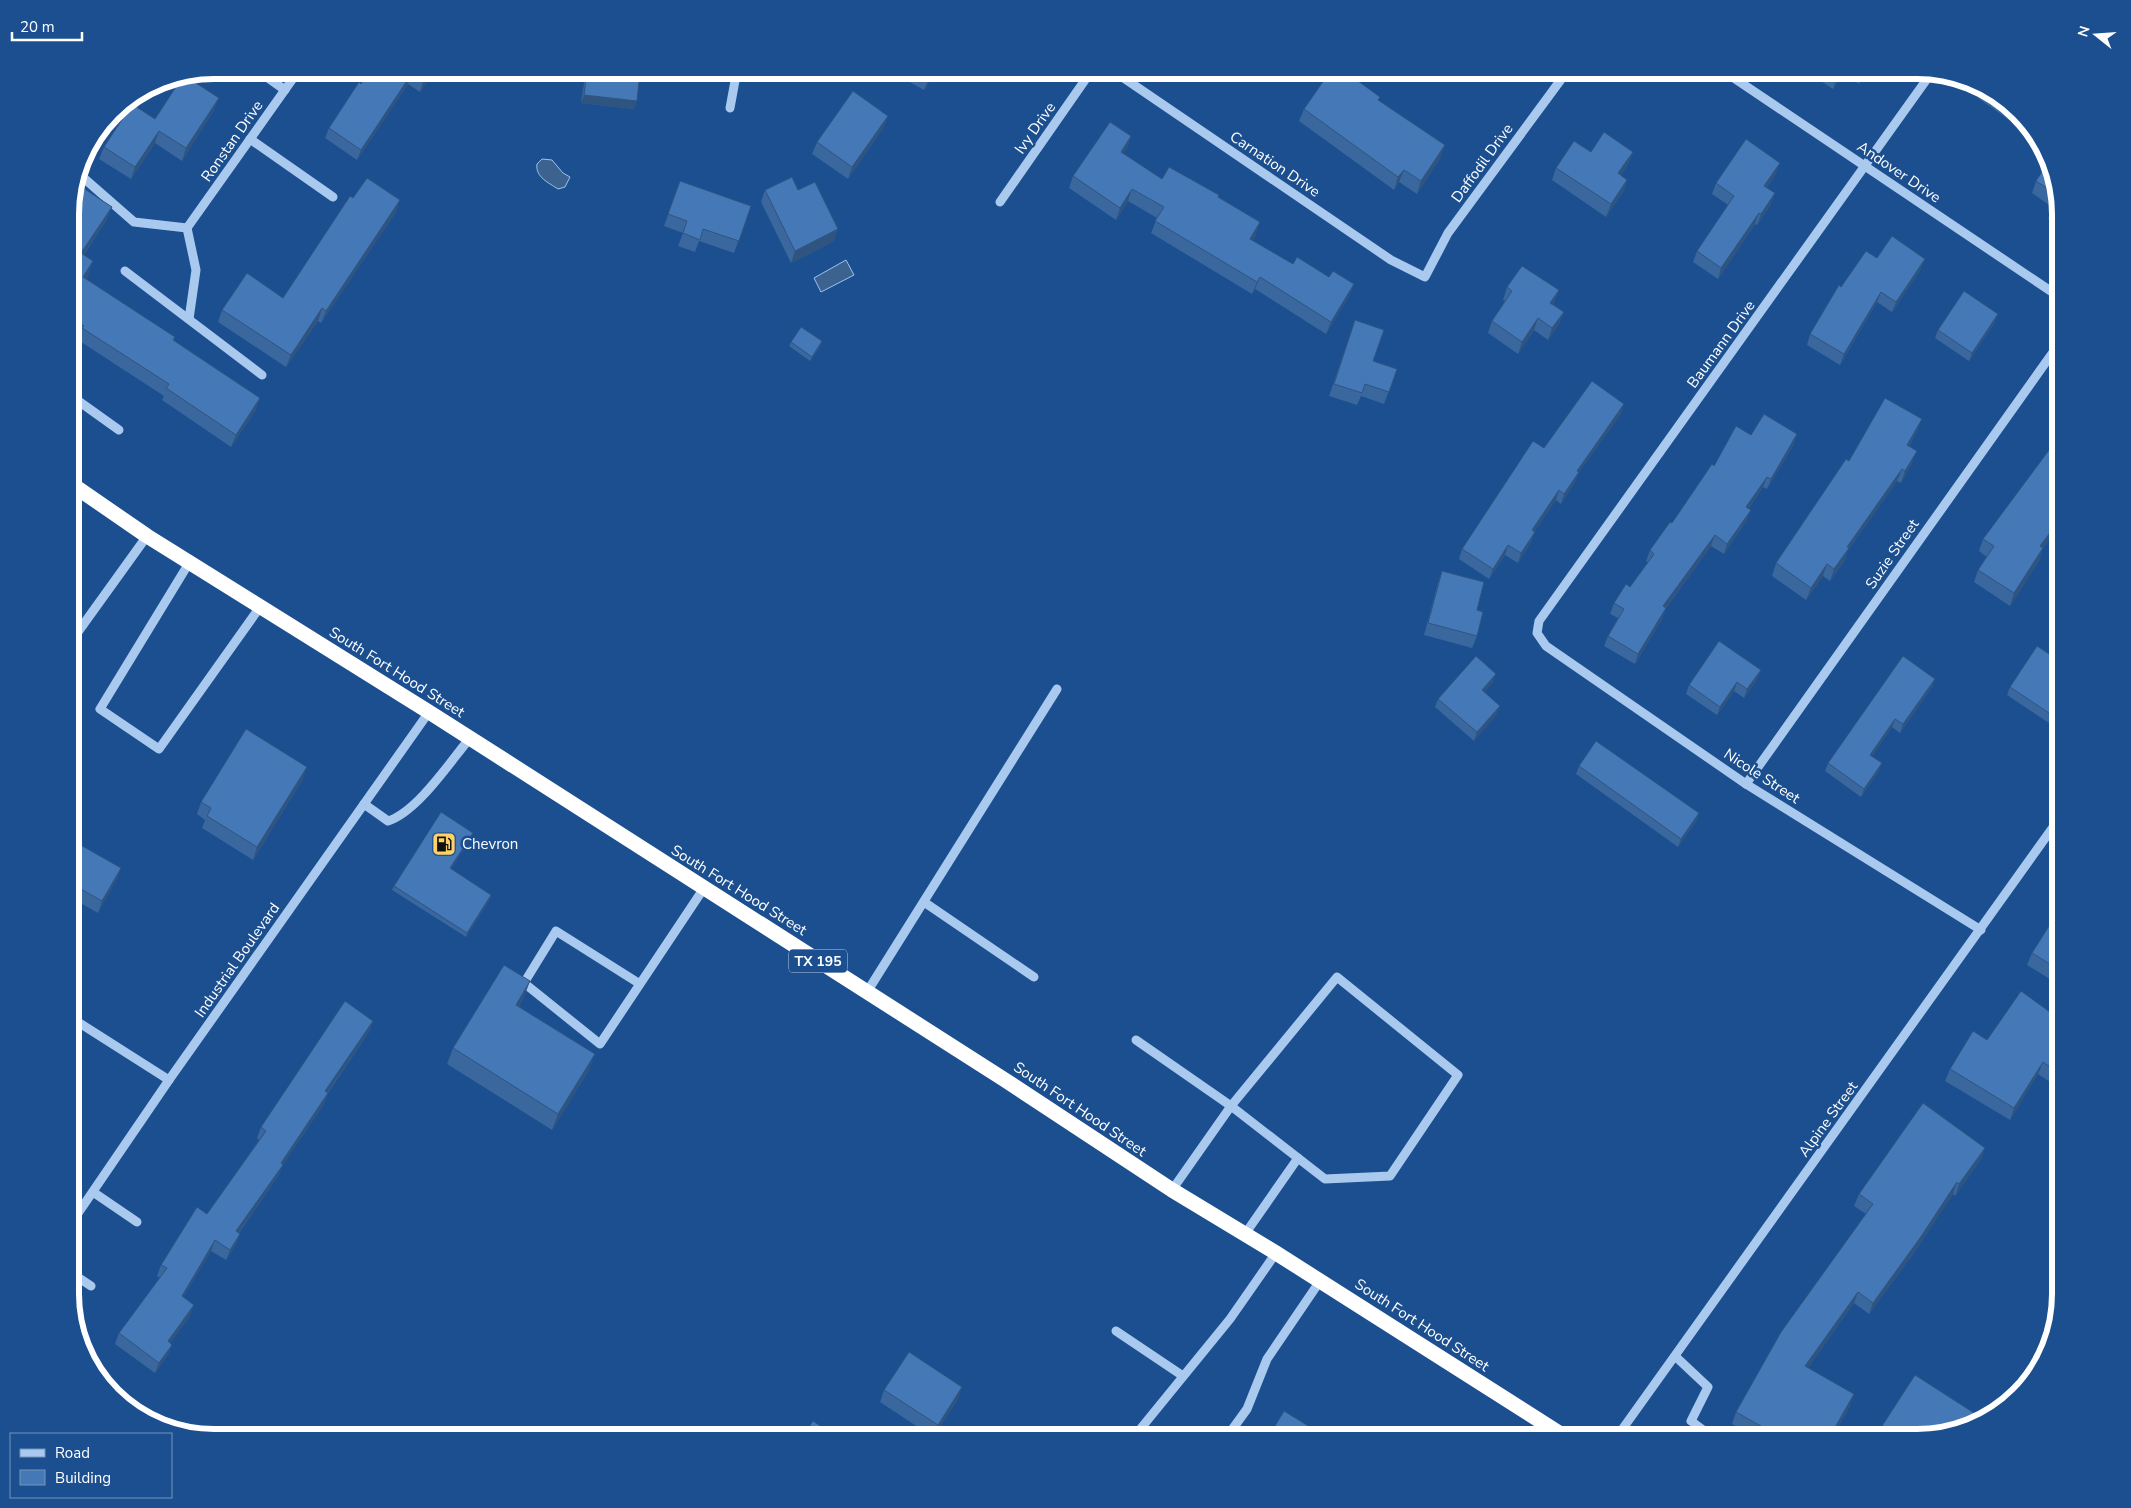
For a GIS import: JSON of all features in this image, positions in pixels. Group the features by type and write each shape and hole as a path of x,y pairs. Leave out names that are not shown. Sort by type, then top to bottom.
{"highway":[{"name":"South Fort Hood Street","path":"79,489 189,563 470,738 1005,1080 1172,1190 1276,1253 1553,1429"}],"street":[{"path":"270,79 285,90"},
{"name":"Ronstan Drive","path":"187,228 293,79"},
{"path":"730,108 735,79"},
{"name":"Ivy Drive","path":"1000,202 1086,79"},
{"name":"Carnation Drive","path":"1125,79 1391,260 1425,278"},
{"name":"Daffodil Drive","path":"1425,278 1448,233 1561,79"},
{"name":"Andover Drive","path":"1736,79 2052,292"},
{"name":"Baumann Drive","path":"1537,633 1539,621 1927,80"},
{"path":"250,139 333,197"},
{"path":"83,178 134,222 187,228 196,270 189,320"},
{"path":"125,271 262,375"},
{"name":"Suzie Street","path":"1746,784 2052,354"},
{"path":"79,401 119,430"},
{"path":"79,631 147,536"},
{"path":"189,563 100,709 158,749 260,607"},
{"path":"79,622 83,625"},
{"name":"Nicole Street","path":"1537,633 1546,646 1746,784 1981,930"},
{"path":"867,992 1057,689"},
{"name":"Industrial Boulevard","path":"79,1212 169,1080 429,712"},
{"path":"364,804 388,821 398,818 424,794 470,738"},
{"name":"Alpine Street","path":"1622,1429 2052,829"},
{"path":"640,984 556,930 524,983 600,1044 640,984 704,888"},
{"path":"924,902 1034,977"},
{"path":"1136,1040 1231,1106 1325,1178 1390,1176 1458,1075 1337,977 1231,1106 1172,1190"},
{"path":"79,1023 169,1080"},
{"path":"1245,1234 1298,1158"},
{"path":"93,1192 137,1222"},
{"path":"1140,1429 1230,1319 1276,1253"},
{"path":"79,1278 91,1286"},
{"path":"1233,1429 1247,1409 1268,1359 1320,1281"},
{"path":"1116,1332 1183,1376"},
{"path":"1675,1356 1708,1387 1691,1421 1702,1429"}],"water":[{"path":"542,159 552,160 563,173 570,177 565,187 558,189 540,176 537,164"},
{"path":"846,260 854,275 821,292 814,278"}],"building":[{"path":"364,79 408,79 361,150 329,128 359,82 361,84"},
{"path":"586,79 639,79 637,101 584,95"},
{"path":"1325,79 1355,79 1380,97 1378,100 1445,145 1421,181 1404,170 1398,177 1304,109"},
{"path":"192,80 219,98 186,148 159,131 135,167 104,147 128,110 134,105 155,119 178,84"},
{"path":"853,91 888,116 852,167 817,142"},
{"path":"1110,122 1131,136 1121,152 1162,179 1169,167 1219,195 1218,197 1260,222 1250,239 1293,264 1297,257 1329,277 1333,271 1354,284 1331,322 1260,277 1257,282 1155,221 1164,207 1132,189 1120,208 1073,176"},
{"path":"1604,132 1633,152 1618,173 1627,180 1611,204 1556,168 1574,141 1591,152"},
{"path":"1746,139 1780,163 1764,186 1775,193 1721,268 1697,251 1734,196 1716,183"},
{"path":"2044,168 2050,190 2036,181"},
{"path":"792,177 798,190 815,182 838,229 795,251 765,190"},
{"path":"367,178 400,200 326,311 322,308 291,355 222,310 247,273 283,298 350,196 353,198"},
{"path":"680,181 751,206 739,241 703,229 700,240 683,233 687,221 668,214"},
{"path":"82,187 112,207 81,253 93,261 83,277 175,337 173,340 260,398 236,435 166,388 169,384 82,328 84,326 79,323 79,205"},
{"path":"1892,236 1925,259 1896,302 1881,292 1844,354 1810,334 1839,285 1841,287 1866,251 1877,258"},
{"path":"1522,266 1559,290 1550,303 1564,312 1552,328 1538,318 1522,342 1492,321 1512,291 1507,287"},
{"path":"1964,291 1998,314 1972,353 1938,330"},
{"path":"1355,320 1384,330 1373,361 1397,369 1389,392 1365,384 1362,393 1334,384"},
{"path":"801,327 822,341 812,357 791,342"},
{"path":"1592,381 1624,404 1577,471 1579,472 1564,494 1559,490 1532,530 1535,532 1521,553 1508,545 1493,569 1462,549 1533,441 1544,448"},
{"path":"1885,398 1922,419 1907,445 1917,451 1905,471 1902,469 1847,547 1849,548 1834,569 1827,564 1811,588 1776,563 1846,459 1849,461"},
{"path":"1764,414 1797,434 1771,479 1767,477 1746,507 1751,510 1727,544 1715,535 1663,606 1666,608 1638,654 1608,636 1624,609 1614,603 1626,584 1630,587 1654,554 1650,550 1670,522 1672,523 1712,464 1714,466 1736,426 1751,435"},
{"path":"2052,446 2052,530 2040,546 2043,548 2014,593 1978,570 1994,546 1983,539"},
{"path":"1442,571 1484,582 1477,610 1483,612 1477,636 1428,623"},
{"path":"1719,641 1761,670 1747,689 1737,682 1720,707 1689,685"},
{"path":"2037,646 2052,656 2052,715 2010,687"},
{"path":"1476,656 1496,674 1482,690 1500,706 1477,732 1438,699"},
{"path":"1903,656 1935,679 1903,724 1895,719 1870,755 1882,763 1864,789 1828,763"},
{"path":"246,729 307,767 257,847 207,816 211,808 201,802"},
{"path":"1596,741 1699,813 1681,839 1579,766"},
{"path":"441,812 473,833 450,868 491,895 467,933 394,886"},
{"path":"79,844 121,868 102,901 79,888"},
{"path":"2052,921 2052,965 2032,953"},
{"path":"504,965 530,981 516,1005 595,1054 558,1114 453,1048"},
{"path":"2021,991 2052,1013 2052,1068 2043,1062 2014,1108 1950,1069 1973,1031 1987,1040"},
{"path":"345,1001 373,1021 325,1091 328,1093 281,1163 283,1165 236,1231 240,1234 230,1250 215,1240 182,1296 194,1305 168,1341 172,1345 159,1363 119,1333 167,1268 161,1265 197,1207 207,1214 266,1131 261,1127"},
{"path":"1923,1103 1985,1148 1959,1184 1957,1182 1920,1238 1873,1303 1858,1292 1805,1366 1854,1394 1834,1429 1766,1429 1736,1412 1781,1332 1873,1204 1859,1194"},
{"path":"909,1352 962,1387 938,1425 884,1390"},
{"path":"1915,1375 1977,1415 1952,1425 1935,1428 1887,1429 1882,1426"},
{"path":"1284,1411 1313,1429 1273,1429"},
{"path":"813,1421 825,1429 808,1429"}],"place":[{"name":"Chevron","path":"444,844"}]}
